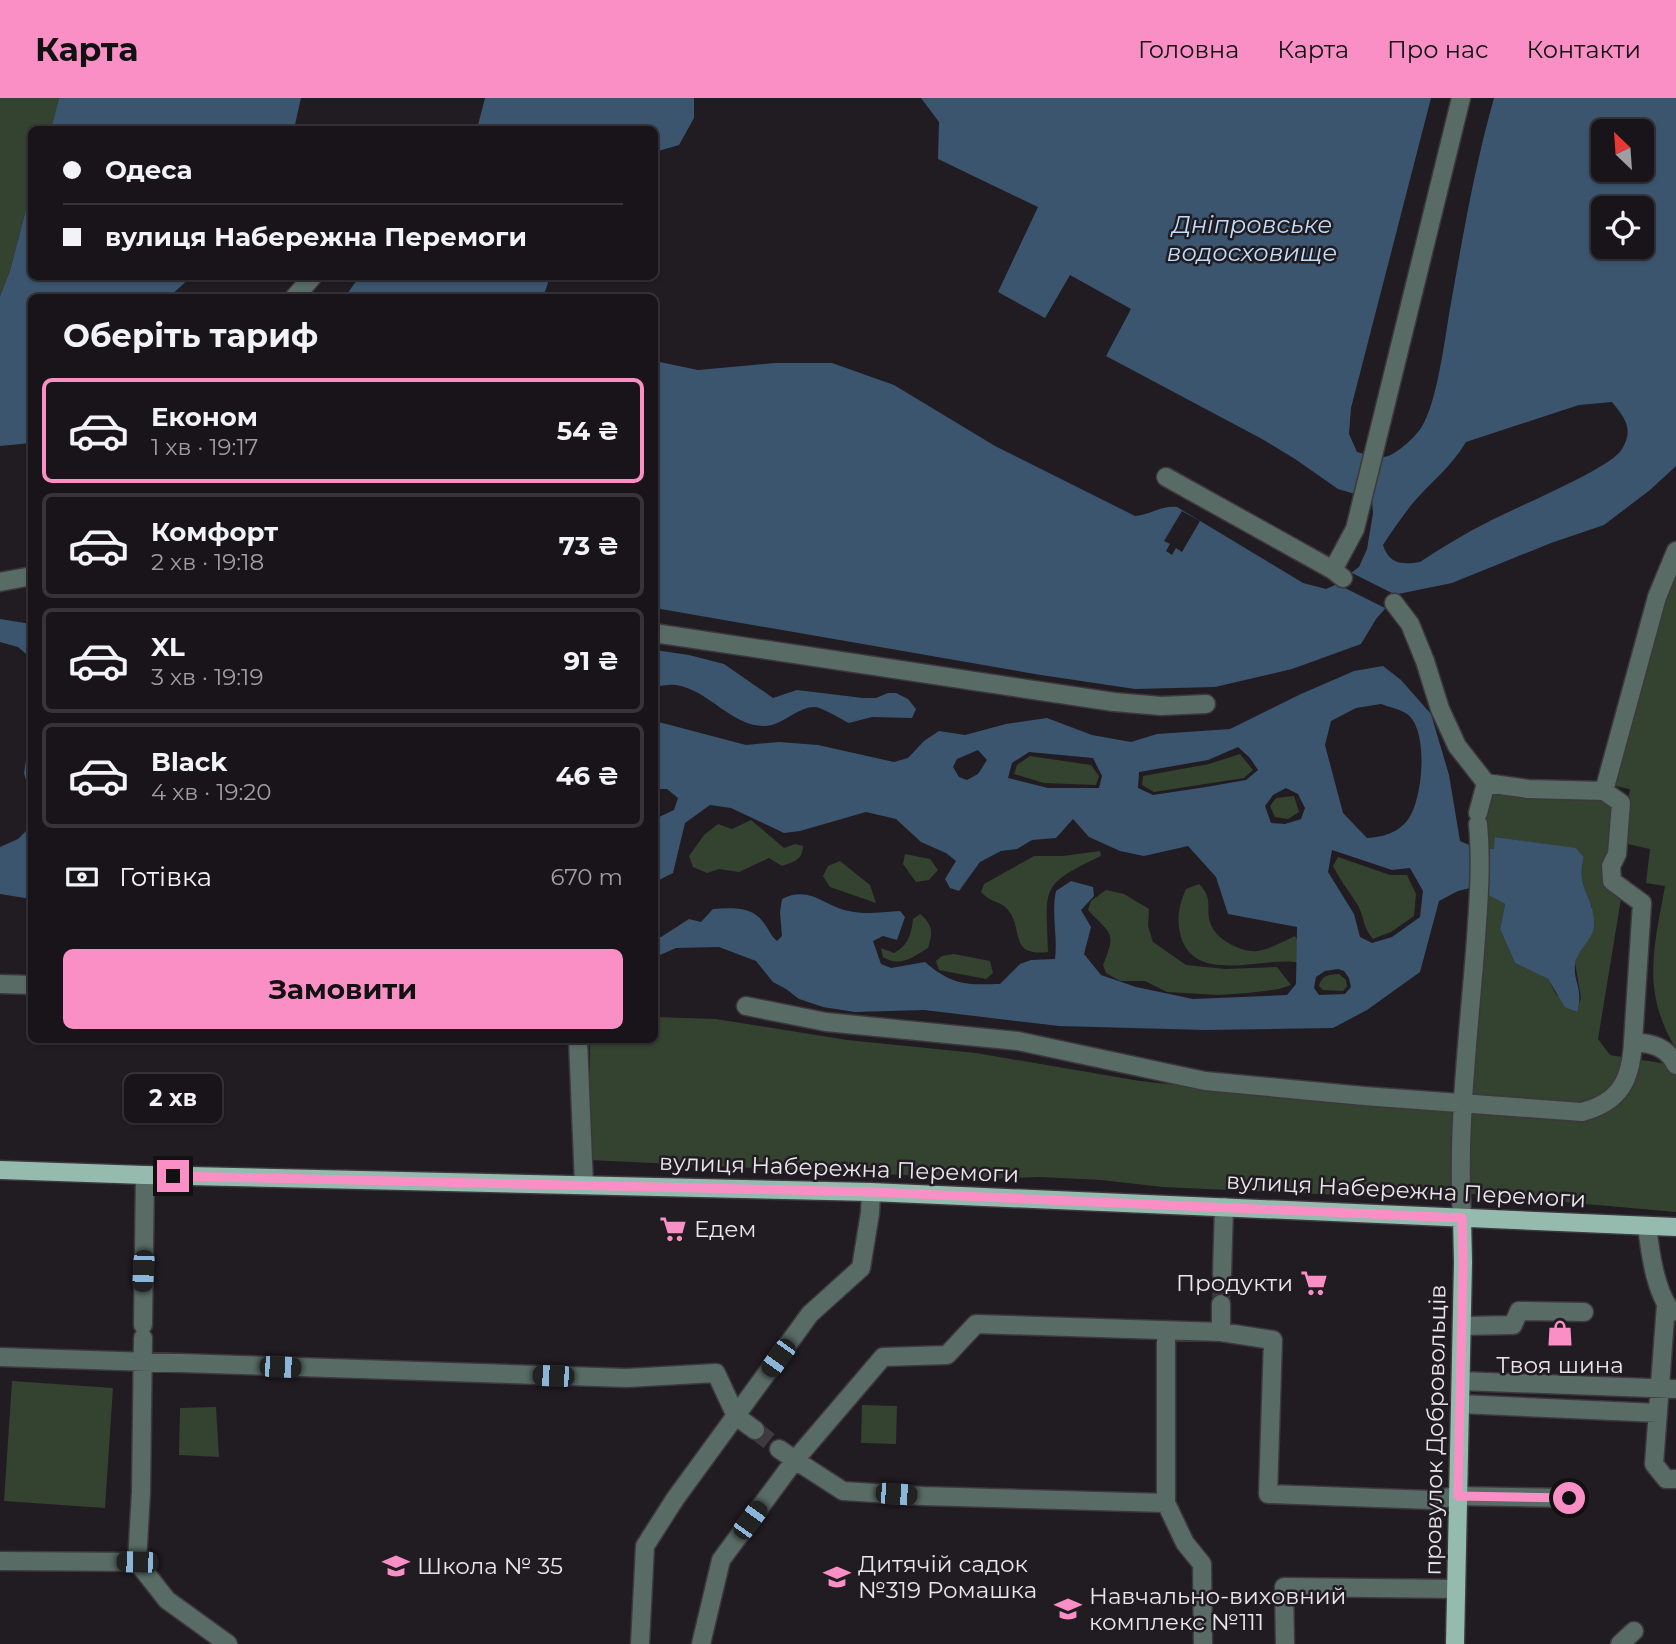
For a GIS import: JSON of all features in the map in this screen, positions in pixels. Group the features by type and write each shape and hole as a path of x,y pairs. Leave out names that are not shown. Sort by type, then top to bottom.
{"main road":[{"name":"вулиця Набережна Перемоги","path":"0,1170 871,1192 1676,1227"},
{"name":"провулок Добровольців","path":"1455,1644 1462,1218"}],"street":[{"path":"1166,477 1338,574 1363,499 1461,98"},
{"path":"297,294 310,280"},
{"path":"1604,791 1657,597 1676,551"},
{"path":"0,582 28,577"},
{"path":"746,1006 826,1023 1018,1041 1205,1081 1582,1112 1600,1107 1612,1099 1627,1074 1632,1059 1642,903 1612,881 1611,866 1617,854 1621,803 1604,791 1528,789 1486,783 1457,746 1440,709 1410,624 1394,603"},
{"path":"658,634 1114,702 1161,706 1206,704"},
{"path":"1462,1218 1464,1104 1478,913 1479,826 1486,783"},
{"path":"0,984 28,985"},
{"path":"1633,1042 1654,1043 1671,1056 1676,1065"},
{"path":"578,1043 584,1185"},
{"path":"145,1175 142,1492 137,1562 167,1600 228,1644"},
{"path":"640,1644 645,1546 675,1499 810,1314 861,1268 871,1192"},
{"path":"1222,1274 1224,1207"},
{"path":"1647,1226 1651,1258 1671,1310 1667,1389 1658,1413 1654,1464 1666,1479 1676,1479"},
{"path":"1221,1304 1221,1332"},
{"path":"1462,1326 1513,1325 1518,1311 1584,1312"},
{"path":"701,1644 721,1560 794,1461 883,1357 947,1355 976,1324 1221,1332 1273,1340 1268,1494 1431,1500 1458,1496 1569,1498"},
{"path":"1166,1330 1166,1503 1185,1543 1202,1564 1203,1644"},
{"path":"0,1357 580,1377 627,1378 716,1373 736,1416 755,1430"},
{"path":"1461,1381 1667,1389"},
{"path":"1460,1404 1658,1413"},
{"path":"779,1449 843,1491 1166,1503"},
{"path":"0,1561 137,1562"},
{"path":"1285,1644 1284,1587 1456,1589"},
{"path":"1620,1644 1634,1631"}],"green space":[{"path":"0,98 59,98 52,126 28,126 28,202 10,271 0,296"},
{"path":"1676,576 1676,1049 1665,1028 1654,988 1654,950 1665,886 1646,883 1650,849 1623,843 1630,789 1615,786 1667,592"},
{"path":"1240,754 1253,770 1244,778 1154,792 1142,785 1143,776 1209,764"},
{"path":"1030,756 1091,765 1099,776 1096,785 1044,783 1014,774 1017,765"},
{"path":"1486,783 1621,803 1617,854 1622,893 1598,1039 1610,1055 1668,1064 1676,1076 1676,1212 1461,1193 1479,889 1505,904 1500,929 1515,963 1548,979 1556,994 1576,1012 1581,998 1575,963 1592,907 1583,882 1584,857 1577,849 1495,837 1495,849 1480,848"},
{"path":"1294,796 1299,812 1288,819 1275,817 1270,806 1276,798"},
{"path":"751,820 784,848 795,844 803,846 799,857 782,866 769,858 739,872 719,869 707,873 693,867 689,856 704,835 718,824 732,829"},
{"path":"1100,851 1101,856 1066,874 1050,890 1047,914 1048,952 1035,952 1022,946 1013,917 1008,910 981,892 984,884 1034,856 1063,856"},
{"path":"905,854 930,859 938,870 929,880 916,882 903,864"},
{"path":"1338,857 1390,875 1407,875 1416,894 1414,916 1391,932 1373,939 1357,904 1333,866"},
{"path":"840,861 870,885 876,903 830,887 823,876 828,866"},
{"path":"1199,884 1207,895 1211,925 1224,940 1245,950 1258,951 1295,936 1301,948 1300,963 1216,965 1201,961 1189,952 1181,937 1179,912 1186,889"},
{"path":"1106,890 1124,894 1149,909 1148,926 1153,942 1186,965 1225,969 1277,967 1291,985 1279,989 1219,995 1167,992 1145,981 1120,981 1106,973 1103,965 1110,946 1107,929 1088,910 1091,901"},
{"path":"920,914 931,929 928,948 901,961 895,962 883,957 881,948 894,953 906,943 913,919"},
{"path":"954,954 990,961 993,973 986,979 939,970 936,961 942,956"},
{"path":"1339,974 1346,980 1347,986 1343,991 1323,990 1319,986 1326,976"},
{"path":"658,1017 716,1019 847,1040 976,1053 1140,1081 1348,1104 1442,1109 1458,1116 1451,1200 1163,1187 1039,1177 984,1179 590,1160 590,1043 658,1043"},
{"path":"12,1381 113,1388 105,1508 4,1501"},
{"path":"862,1405 897,1406 896,1444 861,1443"},
{"path":"216,1407 219,1457 179,1455 180,1408"}],"water":[{"path":"59,98 301,98 295,126 52,126"},
{"path":"485,98 694,98 694,118 679,145 658,151 658,126 478,126"},
{"name":"Дніпровське водосховище","path":"921,98 1431,98 1351,408 1349,434 1357,452 1388,456 1415,436 1432,402 1470,200 1494,98 1676,98 1676,466 1604,525 1452,583 1398,594 1376,619 1361,644 1292,669 1215,687 1135,689 658,609 658,362 698,370 775,363 832,363 894,385 995,446 1135,516 1166,507 1177,507 1303,583 1326,589 1359,567 1367,549 1373,513 1372,499 1338,489 1262,439 1106,356 1131,309 1070,275 1045,318 998,292 1038,207 938,159 939,122","holes":["1612,402 1621,413 1628,430 1626,442 1614,457 1601,466 1472,530 1420,562 1402,563 1389,556 1383,545 1412,504 1448,467 1466,442 1579,405"]},
{"path":"28,202 28,280 188,280 172,294 28,294 28,443 0,446 0,296 10,271"},
{"path":"357,280 549,280 544,294 347,294"},
{"path":"0,619 28,624 28,655 18,647 0,642"},
{"path":"658,650 724,664 773,698 797,690 863,698 896,693 908,699 916,709 912,718 872,717 849,723 815,707 764,726 741,720 688,688 673,685 658,687"},
{"path":"1383,666 1401,680 1431,714 1449,775 1460,841 1494,849 1495,837 1576,848 1584,857 1583,885 1592,907 1594,925 1575,964 1579,991 1577,1012 1565,1007 1548,979 1515,963 1500,929 1505,904 1474,887 1458,891 1439,901 1420,972 1367,1010 1333,1028 1205,1030 1059,1026 924,1010 855,1012 823,1007 799,999 773,982 756,961 719,947 676,948 658,955 658,937 689,919 701,922 713,909 740,909 753,913 777,941 782,936 782,899 801,894 855,912 900,911 905,917 897,940 883,936 873,941 881,964 891,968 925,962 959,982 1000,984 1020,964 1031,960 1055,959 1056,891 1071,881 1093,887 1094,896 1081,910 1091,927 1084,954 1101,975 1136,987 1193,999 1287,995 1296,984 1297,927 1228,914 1216,877 1188,846 1144,856 1120,851 1089,837 1073,819 1056,838 1032,840 1017,849 1001,851 980,862 959,891 950,888 945,879 956,861 946,853 921,842 896,819 866,812 784,833 731,808 710,805 685,823 673,873 658,880 658,818 674,810 678,798 667,789 658,789 658,722 746,745 779,742 818,745 894,762 908,758 924,741 939,731 965,735 1006,724 1047,718 1092,735 1131,742 1157,734 1230,729 1354,671","holes":["1381,704 1404,712 1414,722 1421,748 1418,795 1409,818 1396,831 1367,838 1343,813 1325,745 1331,721 1356,708","1238,747 1258,770 1246,780 1153,795 1138,788 1139,772 1208,760","978,750 987,760 978,774 967,780 959,777 953,767 957,759","1029,752 1093,758 1102,776 1099,788 1048,788 1008,778 1012,763","1286,788 1298,794 1305,808 1301,819 1285,824 1271,823 1265,806 1273,795","1332,850 1392,870 1410,868 1423,891 1420,917 1392,937 1372,943 1360,937 1354,914 1328,872","1325,971 1344,971 1351,987 1345,994 1319,995 1314,988 1316,977"]},
{"path":"28,747 28,787 24,773"},
{"path":"28,829 28,899 0,894 0,847 18,839"}],"pier":[{"path":"1182,511 1200,521 1182,552 1176,548 1172,555 1166,551 1170,544 1164,541"},
{"path":"1348,571 1398,596 1389,610 1339,585"}],"tunnel":[{"path":"1221,1304 1222,1274"},
{"path":"755,1430 779,1449"}],"place":[{"name":"Едем","path":"673,1229"},
{"name":"Продукти","path":"1314,1283"},
{"name":"Твоя шина","path":"1560,1333"},
{"name":"Школа № 35","path":"396,1566"},
{"name":"Дитячій садок №319 Ромашка","path":"837,1577"},
{"name":"Навчально-виховний комплекс №111","path":"1068,1609"}],"route":[{"path":"173,1176 871,1192 1462,1218 1458,1496 1569,1498"}]}
